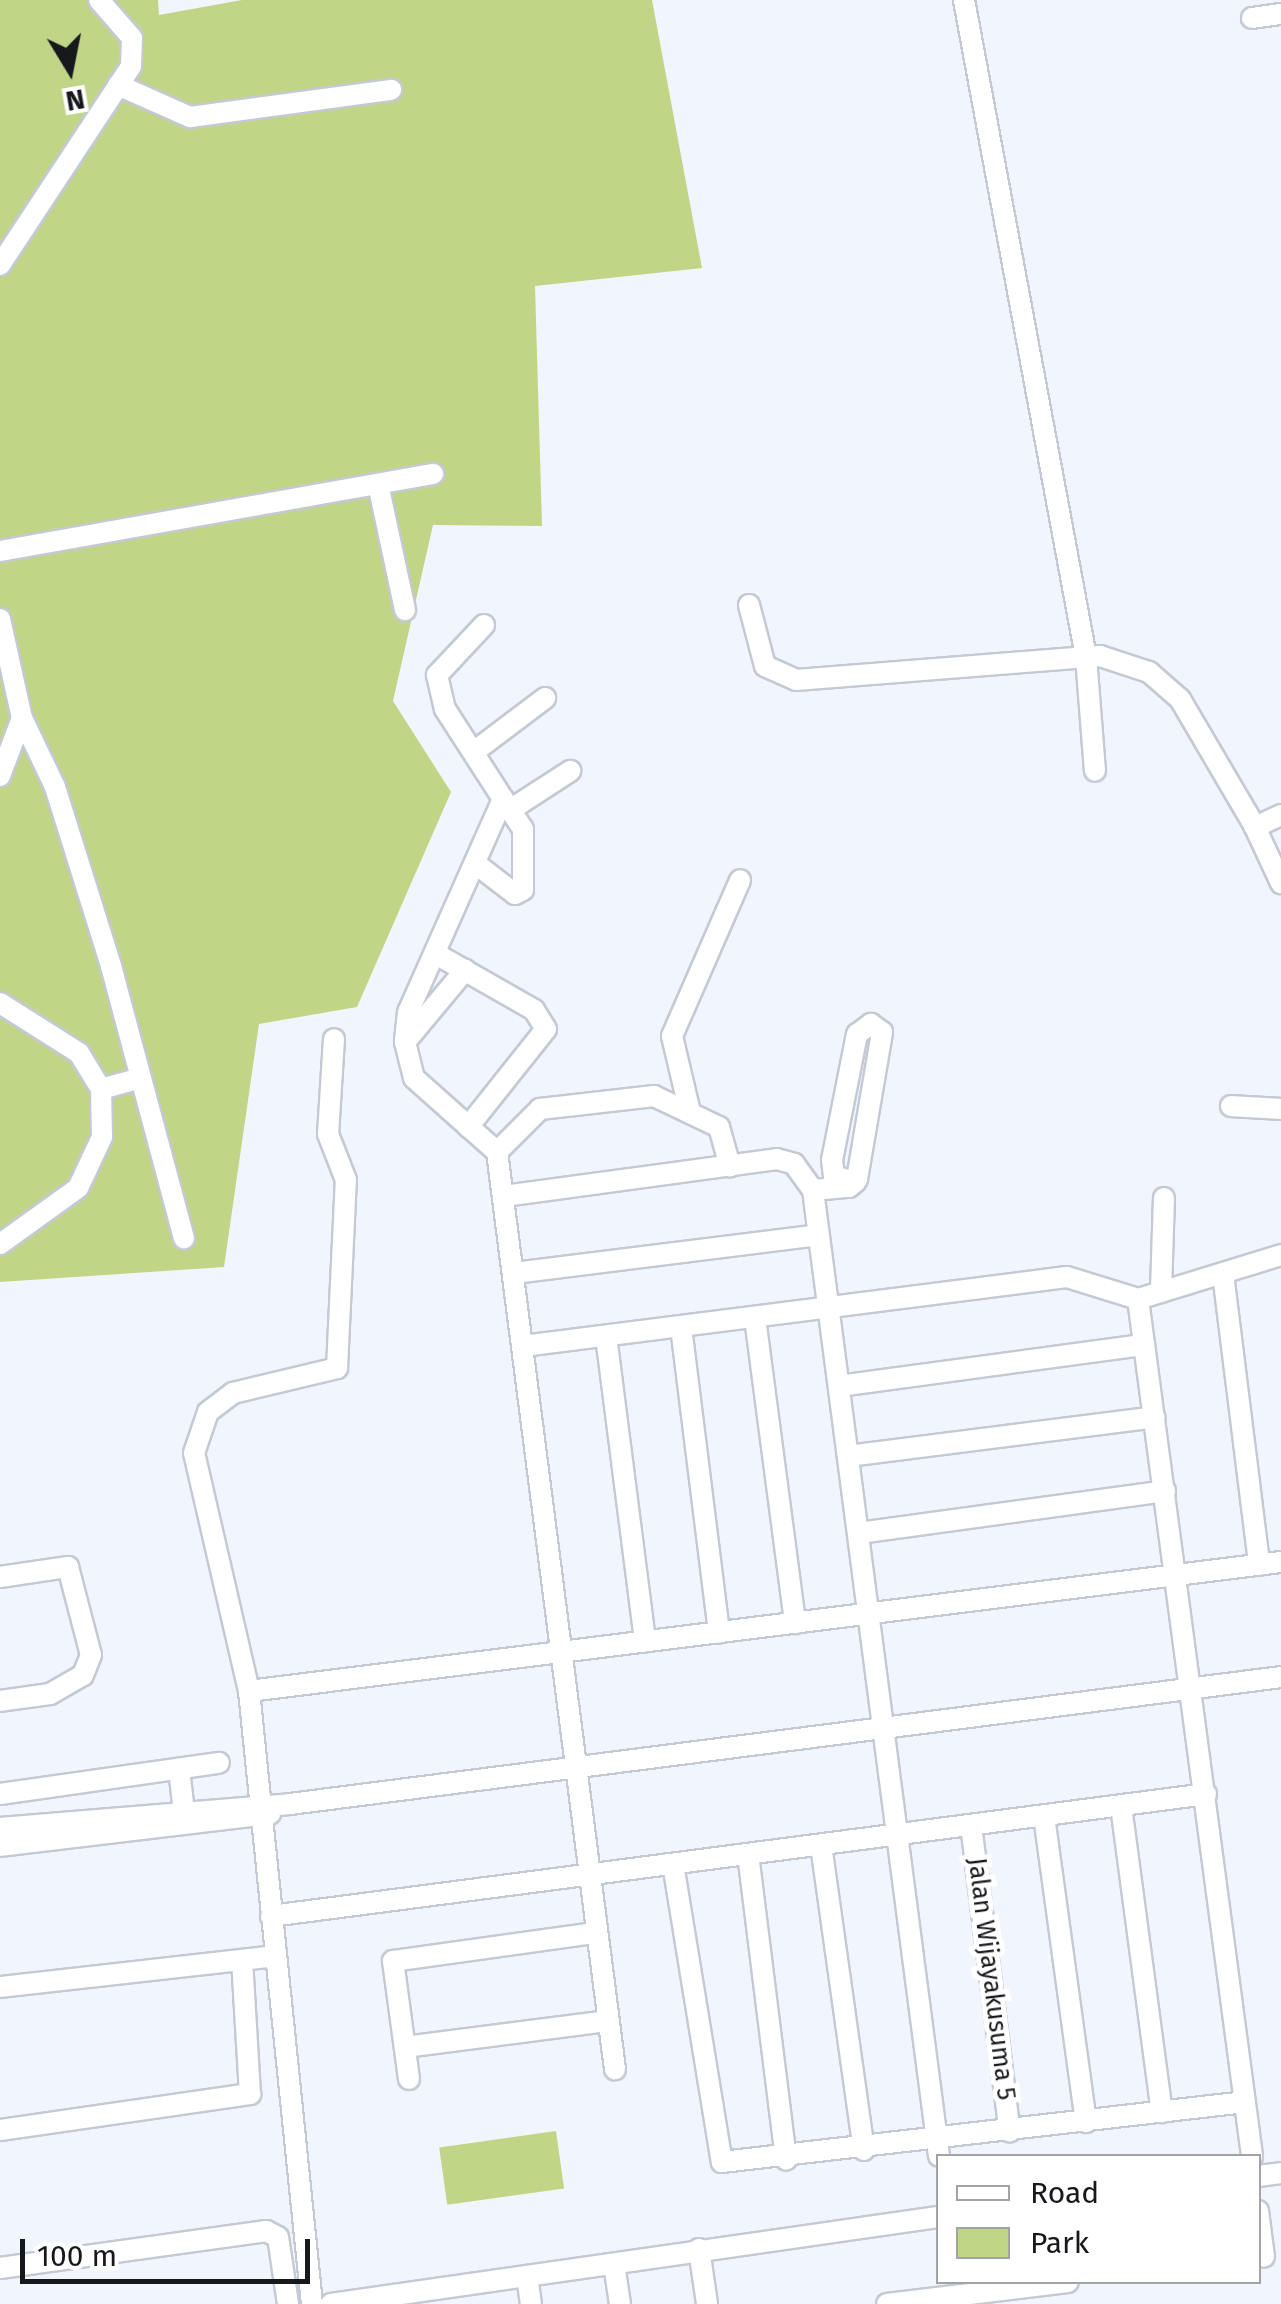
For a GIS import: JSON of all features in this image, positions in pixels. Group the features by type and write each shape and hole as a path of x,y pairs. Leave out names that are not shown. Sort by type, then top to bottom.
{"street":[{"path":"0,265 118,85 132,38 99,0"},
{"path":"964,0 1086,657 1095,771"},
{"path":"1252,18 1281,14"},
{"path":"118,85 190,117 391,90"},
{"path":"0,551 433,474"},
{"path":"378,484 406,610"},
{"path":"749,605 765,666 796,680 1086,657 1149,672 1180,700 1255,827 1281,884"},
{"path":"0,619 22,718 55,787 184,1238"},
{"path":"476,864 514,894 523,890 523,829 445,708 438,676 484,625"},
{"path":"475,751 546,698"},
{"path":"0,776 22,718"},
{"path":"570,771 506,804 436,954 406,1042 414,1078 497,1152 615,2069"},
{"path":"1255,827 1281,815"},
{"path":"690,1108 672,1036 740,880"},
{"path":"436,954 534,1010 547,1034 468,1128"},
{"path":"406,1042 464,970"},
{"path":"0,1003 51,1030 101,1088 102,1137 78,1188 0,1244"},
{"path":"871,1024 882,1032 855,1182 832,1170 857,1034 871,1024"},
{"path":"312,2304 249,1691 194,1453 208,1412 233,1393 337,1368 346,1180 328,1134 334,1039"},
{"path":"101,1088 141,1078"},
{"path":"497,1152 540,1109 654,1096 690,1108 718,1127 730,1166"},
{"path":"844,1102 870,1107"},
{"path":"1231,1106 1281,1109"},
{"path":"504,1196 787,1159 813,1190 938,2149"},
{"path":"813,1190 855,1182"},
{"path":"1161,1292 1164,1198"},
{"path":"514,1273 819,1234"},
{"path":"523,1346 1066,1277 1138,1299 1281,1255"},
{"path":"1223,1274 1259,1565"},
{"path":"1138,1299 1252,2154"},
{"path":"755,1318 795,1624"},
{"path":"681,1327 719,1633"},
{"path":"606,1336 646,1642"},
{"path":"839,1386 1144,1345"},
{"path":"848,1456 1154,1417"},
{"path":"859,1533 1165,1491"},
{"path":"249,1691 1281,1562"},
{"path":"0,1577 68,1567 91,1655 83,1676 50,1694 0,1701"},
{"path":"0,1828 259,1810 1281,1677"},
{"path":"0,1794 219,1762"},
{"path":"179,1768 184,1817"},
{"path":"271,1916 1206,1794"},
{"path":"1121,1806 1162,2112"},
{"path":"1044,1816 1086,2122"},
{"path":"0,1846 184,1817"},
{"name":"Jalan Wijayakusuma 5","path":"971,1825 1010,2132"},
{"path":"821,1845 864,2150"},
{"path":"748,1854 786,2160"},
{"path":"673,1864 718,2159 786,2160 864,2150 938,2149 1010,2132 1245,2102"},
{"path":"408,2079 393,1961 596,1933"},
{"path":"0,1987 276,1956"},
{"path":"0,2130 250,2094 242,1960"},
{"path":"405,2048 608,2021"},
{"path":"331,2304 429,2297 528,2276 699,2249 936,2217"},
{"path":"1261,2224 1268,2256"},
{"path":"0,2268 266,2231 278,2237 288,2304"},
{"path":"699,2249 707,2304"},
{"path":"614,2264 620,2304"},
{"path":"528,2276 531,2304"},
{"path":"887,2304 954,2289 1035,2284"}],"green space":[{"path":"0,0 158,0 159,15 242,0 652,0 702,268 535,286 542,526 433,525 393,701 451,792 357,1007 259,1024 224,1267 0,1282"},
{"path":"556,2131 564,2188 447,2205 439,2147"}]}
